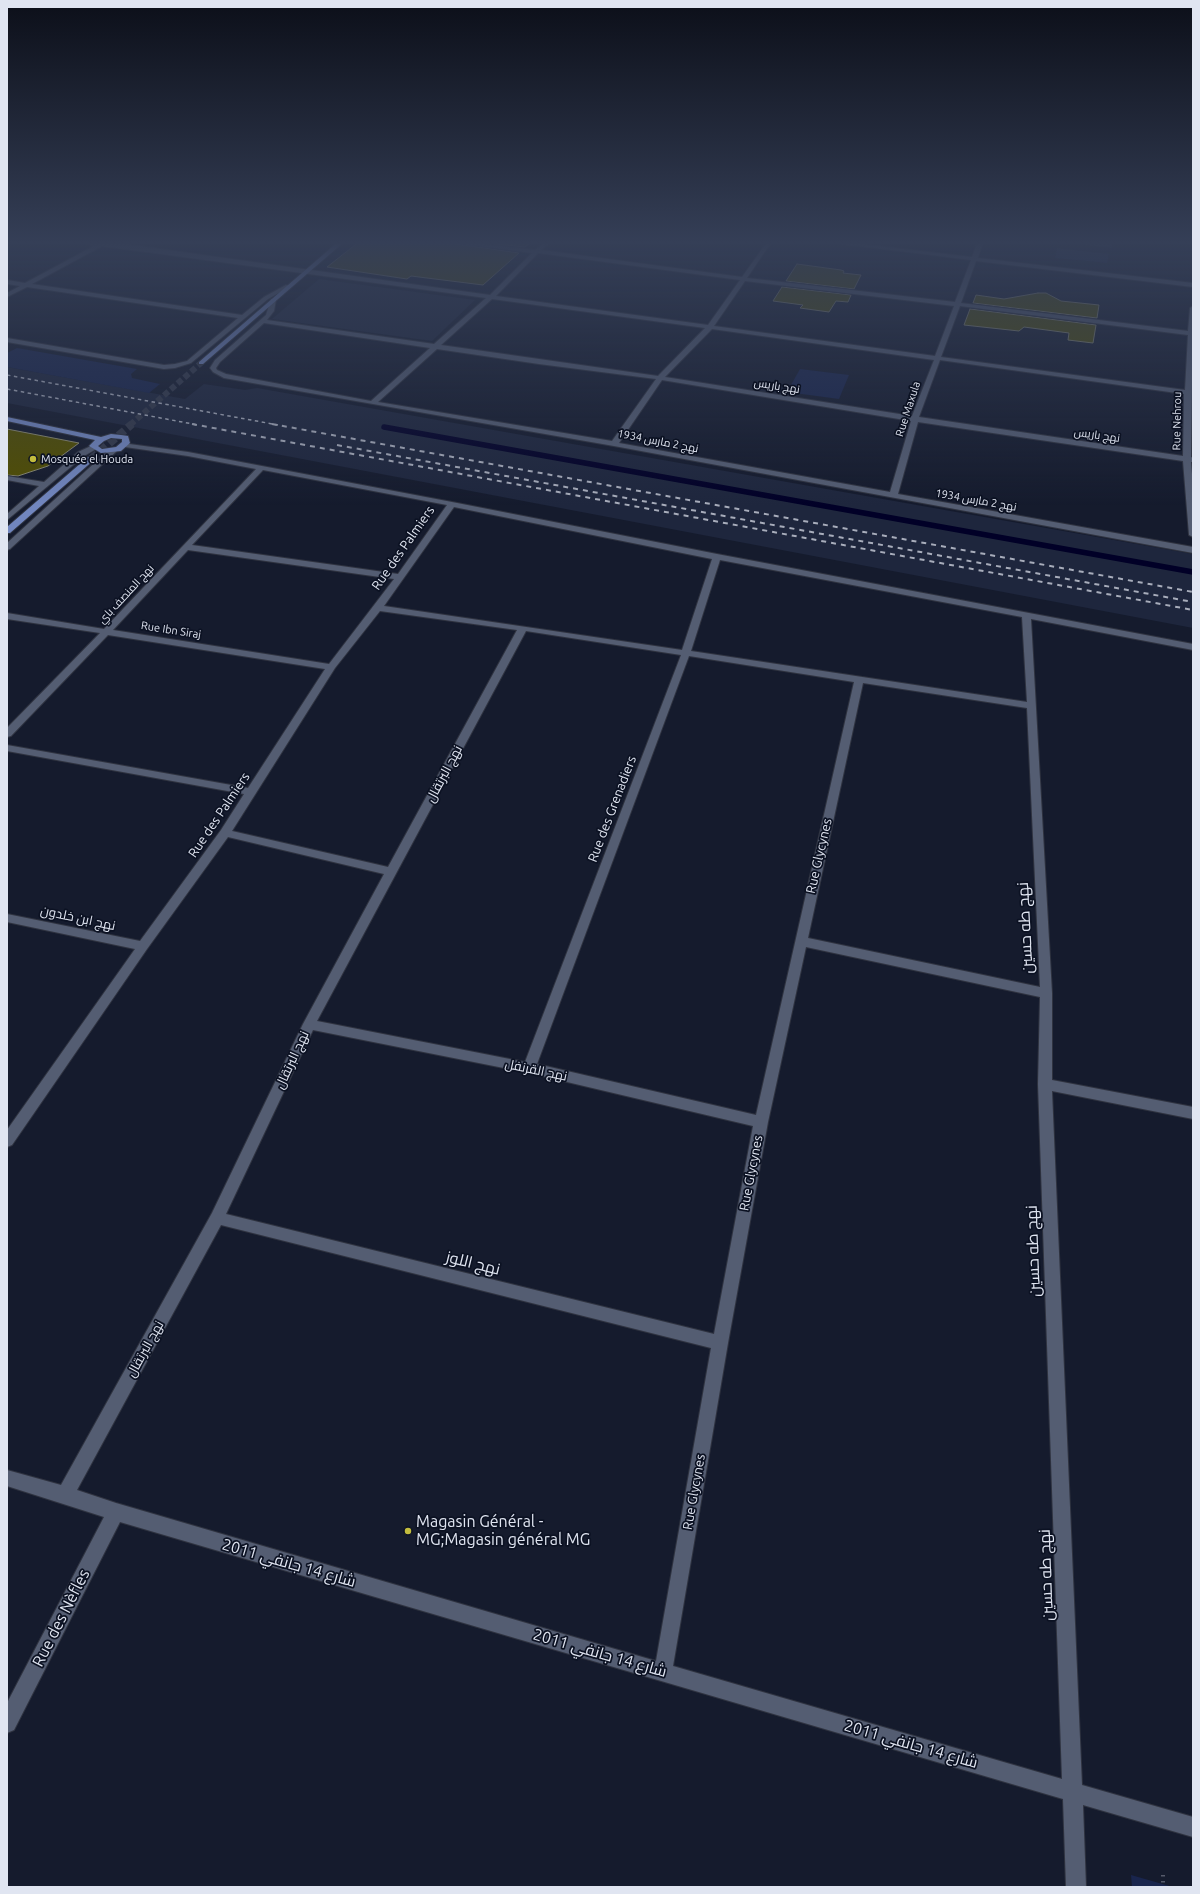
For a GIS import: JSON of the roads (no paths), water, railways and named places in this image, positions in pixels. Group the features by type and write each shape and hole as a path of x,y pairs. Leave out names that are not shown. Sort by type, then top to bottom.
{"main road":[{"path":"201,363 241,329"},
{"path":"217,338 230,339"},
{"path":"7,419 101,438 111,436 121,437 126,440 125,445 114,450 101,451 94,448 94,443 101,438"},
{"path":"7,531 91,459"}],"street":[{"path":"7,340 164,367 185,364 227,329"},
{"name":"نهج 2 مارس 1934","path":"253,329 217,361 213,368 215,371 224,376 614,444 1193,550"},
{"name":"نهج باريس","path":"321,329 539,362 660,378 915,419 1190,459"},
{"path":"373,403 454,329"},
{"path":"614,444 660,378 708,329"},
{"path":"729,329 937,356 1191,392"},
{"name":"Rue Maxula","path":"893,496 915,419 947,329"},
{"path":"1156,329 1192,334"},
{"name":"Rue Nehrou","path":"1192,334 1190,459 1193,535"},
{"path":"125,445 261,468 452,504 717,557 1193,647"},
{"path":"7,518 81,454 94,448"},
{"path":"7,547 114,450"},
{"name":"نهج المنصف باي","path":"7,734 261,468"},
{"path":"7,478 45,485"},
{"name":"Rue des Palmiers","path":"7,1141 143,946 225,833 331,667 378,608 452,504"},
{"path":"186,547 399,577"},
{"name":"Rue des Grenadiers","path":"529,1068 686,653 717,557"},
{"path":"378,608 523,628 1032,706"},
{"name":"نهج طه حسين","path":"1026,615 1046,993 1045,1084 1076,1887"},
{"name":"Rue Ibn Siraj","path":"7,616 331,667"},
{"name":"نهج البرتقال","path":"65,1495 217,1218 309,1024 523,628"},
{"name":"Rue Glycynes","path":"663,1671 720,1343 761,1122 859,679"},
{"path":"7,748 252,792"},
{"path":"225,833 392,872"},
{"name":"نهج ابن خلدون","path":"7,918 143,946"},
{"path":"800,941 1046,993"},
{"name":"نهج القرنفل","path":"309,1024 529,1068 761,1122"},
{"path":"1045,1084 1193,1113"},
{"name":"نهج اللوز","path":"217,1218 720,1343"},
{"name":"شارع 14 جانفي 2011","path":"7,1478 116,1512 1193,1826"},
{"name":"Rue des Nèfles","path":"7,1723 116,1512"}],"waterway":[{"path":"384,427 1193,572"}],"tunnel":[{"path":"130,425 201,363"},
{"path":"91,459 132,424"}],"railway":[{"path":"7,375 278,425"},
{"path":"7,389 198,425"},
{"path":"192,424 1193,610"},
{"path":"272,424 1193,592"},
{"path":"337,445 1193,602"}],"place":[{"name":"Mosquée el Houda","path":"33,459"},
{"name":"Magasin Général - MG;Magasin général MG","path":"408,1531"}]}
